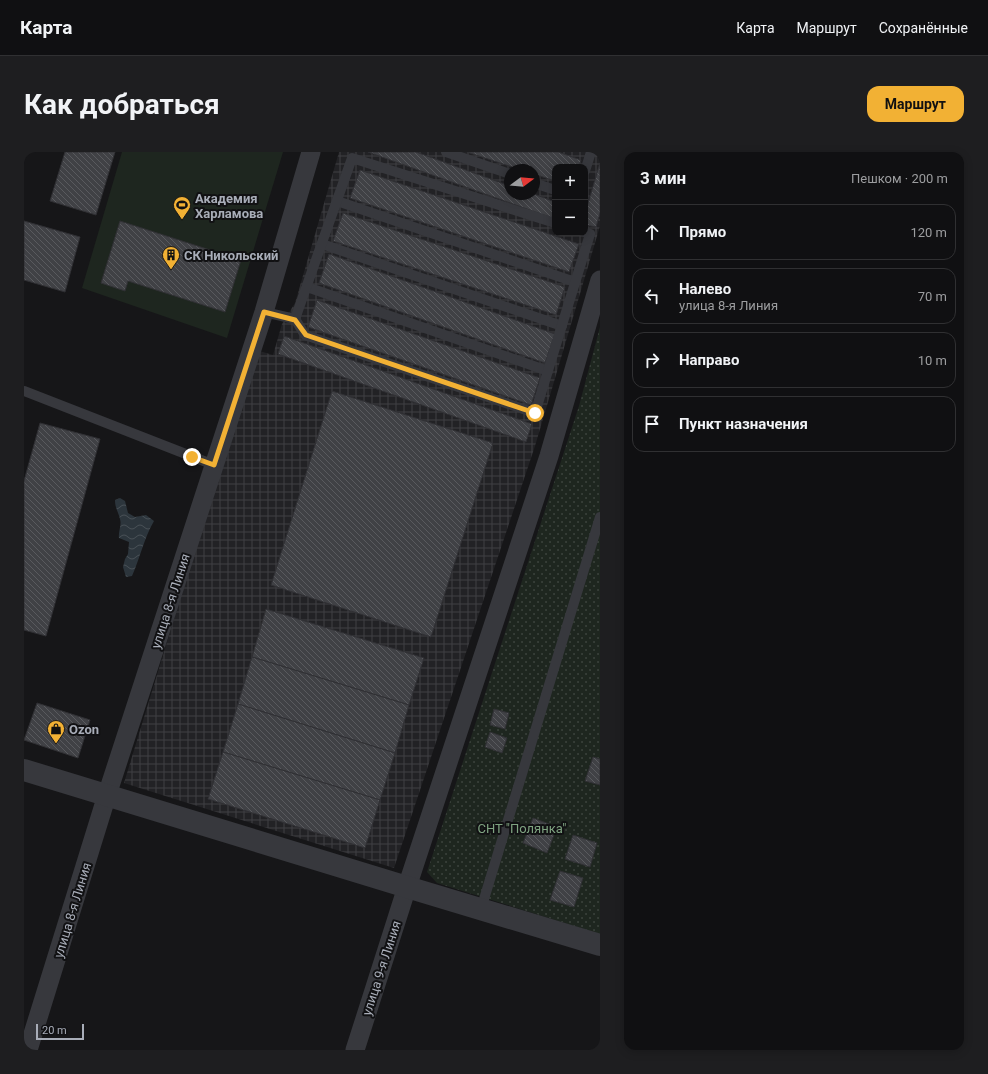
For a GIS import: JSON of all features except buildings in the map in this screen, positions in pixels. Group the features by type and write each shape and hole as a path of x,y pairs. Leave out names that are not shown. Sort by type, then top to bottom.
{"street":[{"name":"улица 8-я Линия","path":"28,1050 107,795 264,312 311,152"},
{"name":"улица 9-я Линия","path":"355,1050 406,887 548,456 600,280"},
{"path":"24,770 600,945"}],"lane":[{"path":"446,152 504,172"},
{"path":"587,164 590,152"},
{"path":"295,320 352,158 552,222"},
{"path":"540,184 552,189"},
{"path":"337,201 575,282"},
{"path":"264,312 295,320 306,335 535,413 590,234 588,233"},
{"path":"322,244 562,326"},
{"path":"307,287 548,371"},
{"path":"24,391 214,465"},
{"path":"481,909 600,517"}],"shaded area":[{"path":"339,152 600,152 600,226 535,446 394,868 124,783 256,350 273,355 282,324 295,303"}],"green space":[{"name":"Академия Харламова","path":"122,152 283,152 227,338 82,288"},
{"name":"СНТ \"Полянка\"","path":"600,327 600,934 437,883 427,872 579,406"}],"water":[{"path":"120,498 125,501 128,513 135,517 146,515 154,521 147,534 132,576 126,577 123,567 128,554 129,542 119,538 120,521 115,500"}],"place":[{"name":"Академия Харламова","path":"182,220"},
{"name":"СК Никольский","path":"171,270"},
{"name":"Ozon","path":"56,744"}],"route":[{"path":"192,457 214,465 264,312 295,320 306,335 535,413"}]}
